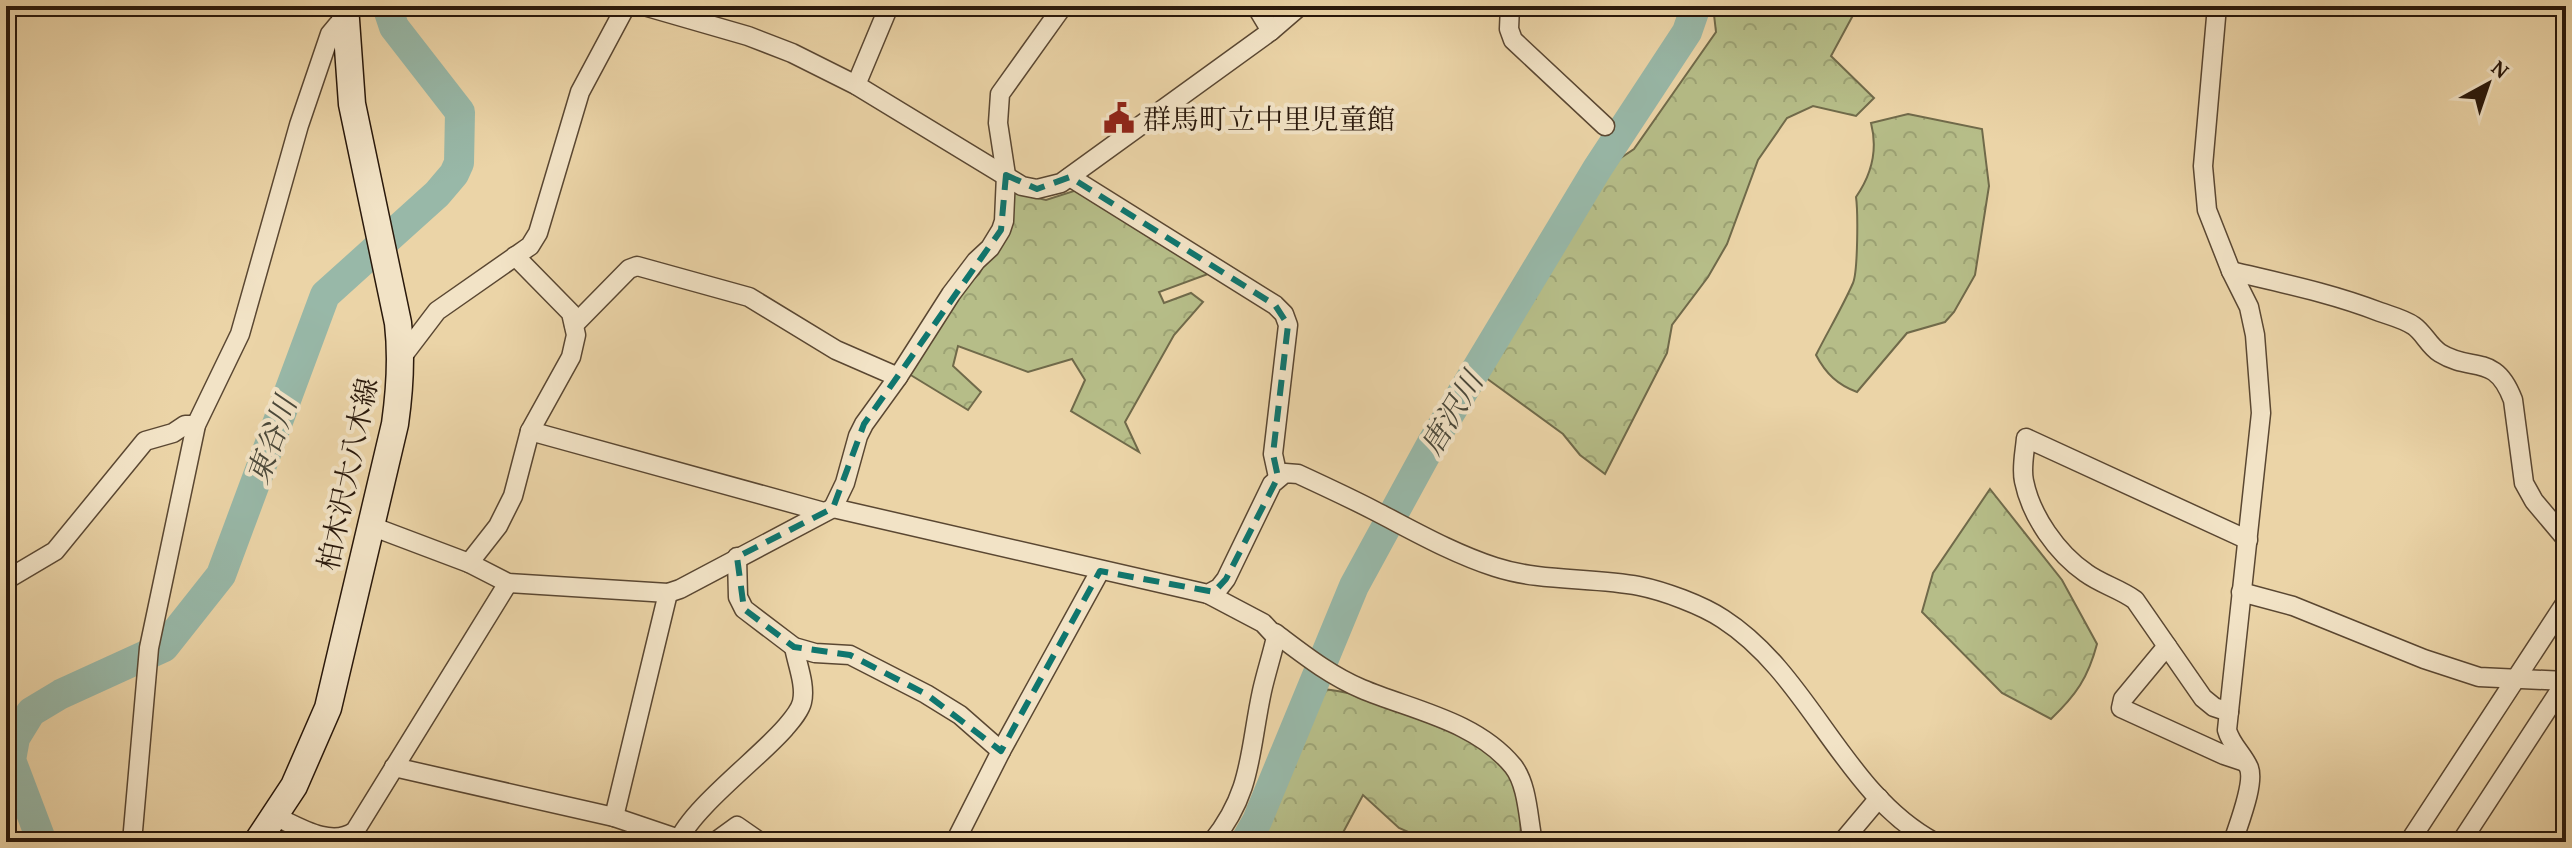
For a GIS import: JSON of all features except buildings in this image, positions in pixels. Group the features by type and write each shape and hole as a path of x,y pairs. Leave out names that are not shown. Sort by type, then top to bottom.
{"main road":[{"name":"柏木沢大八木線","path":"257,842 310,754 328,708 395,424 402,357 352,104 345,11"}],"street":[{"path":"402,357 437,311 530,246 538,233 580,92 626,6"},
{"path":"644,6 748,36 792,53 856,85 1022,186 1037,189 1050,188 1070,177 1271,31 1300,6"},
{"path":"856,85 889,6"},
{"path":"371,526 469,563 508,583 668,593 829,510 845,483 858,436 951,294 990,248 1001,230 1006,175 998,123 1000,94 1063,6"},
{"path":"1256,6 1271,31"},
{"path":"1510,6 1509,29 1513,40 1605,126"},
{"path":"2217,6 2203,166 2207,210 2249,307 2255,335 2261,413 2227,730 2230,741 2249,768 2251,782 2233,842"},
{"path":"132,842 149,648 196,425 240,334 304,110 330,34 345,11"},
{"path":"1070,177 1275,305 1284,314 1288,336 1273,454 1278,477"},
{"path":"469,563 498,526 513,496 530,431 571,357 576,335 571,313 515,256"},
{"path":"574,325 629,269 637,266 749,297 836,350 898,377"},
{"path":"2231,271 2333,295 2395,318 2415,327 2439,353 2494,371 2509,388 2513,400 2524,483 2534,501 2566,539"},
{"path":"6,580 55,551 145,441 173,433 185,425 196,425"},
{"path":"530,431 829,510 1208,594 1263,623 1331,674 1459,725 1493,747 1514,767 1533,842"},
{"path":"2229,712 2214,707 2203,698 2135,600 2088,575 2072,562 2037,519 2023,479 2026,438 2248,540"},
{"path":"1208,594 1219,588 1226,579 1272,484 1285,473 1298,474 1406,530 1496,567 1528,575 1638,586 1659,591 1722,618 1769,658 1879,798 1934,842"},
{"path":"737,557 738,597 744,609 794,647 815,653 850,655 960,715 1001,751"},
{"path":"955,842 1100,571"},
{"path":"275,816 325,841 339,842 355,831 508,583"},
{"path":"2241,592 2293,606 2424,659 2479,677 2566,681 2461,842"},
{"path":"614,817 668,593"},
{"path":"2409,842 2566,602"},
{"path":"1212,842 1229,821 1245,784 1275,633"},
{"path":"2167,646 2123,699 2121,708 2245,762"},
{"path":"394,767 614,817 679,840 697,815 774,741 802,704 802,685 794,647"},
{"path":"1842,842 1879,798"},
{"path":"715,842 737,826 760,842"}],"highlighted area":[{"path":"1006,175 1037,189 1070,177 1275,305 1288,325 1273,454 1278,477 1226,579 1214,592 1100,571 1001,751 926,694 850,655 794,647 744,609 737,557 833,508 864,424 1001,230"}],"green space":[{"path":"1713,6 1858,6 1831,56 1874,98 1856,116 1813,106 1787,118 1758,160 1727,244 1708,277 1672,325 1667,353 1605,474 1580,455 1563,434 1482,375 1532,277 1588,180 1634,149 1716,32"},
{"path":"1908,114 1982,129 1989,186 1975,275 1945,322 1907,333 1857,392 1833,378 1816,355 1855,276 1856,197 1872,162 1874,143 1871,123"},
{"path":"1080,189 1208,274 1159,292 1164,303 1191,293 1203,302 1174,335 1125,422 1139,452 1071,411 1085,380 1072,359 1028,372 958,346 953,366 981,392 968,410 909,374 956,296 979,274 1013,215 1011,192 1046,200"},
{"path":"1990,489 2062,580 2097,644 2080,685 2051,719 2002,693 1922,612 1933,573"},
{"path":"1313,687 1395,705 1433,719 1489,751 1516,781 1521,842 1431,842 1399,828 1363,795 1338,842 1258,842 1276,765"}],"waterway":[{"name":"東谷川","path":"42,842 11,760 15,738 31,712 61,694 164,647 221,575 325,295 437,194 459,163 460,112 394,27 387,6"},
{"name":"唐沢川","path":"1245,842 1257,821 1354,586 1432,443 1597,169 1687,32 1696,6"}],"place":[{"name":"群馬町立中里児童館","path":"1119,118"}]}
